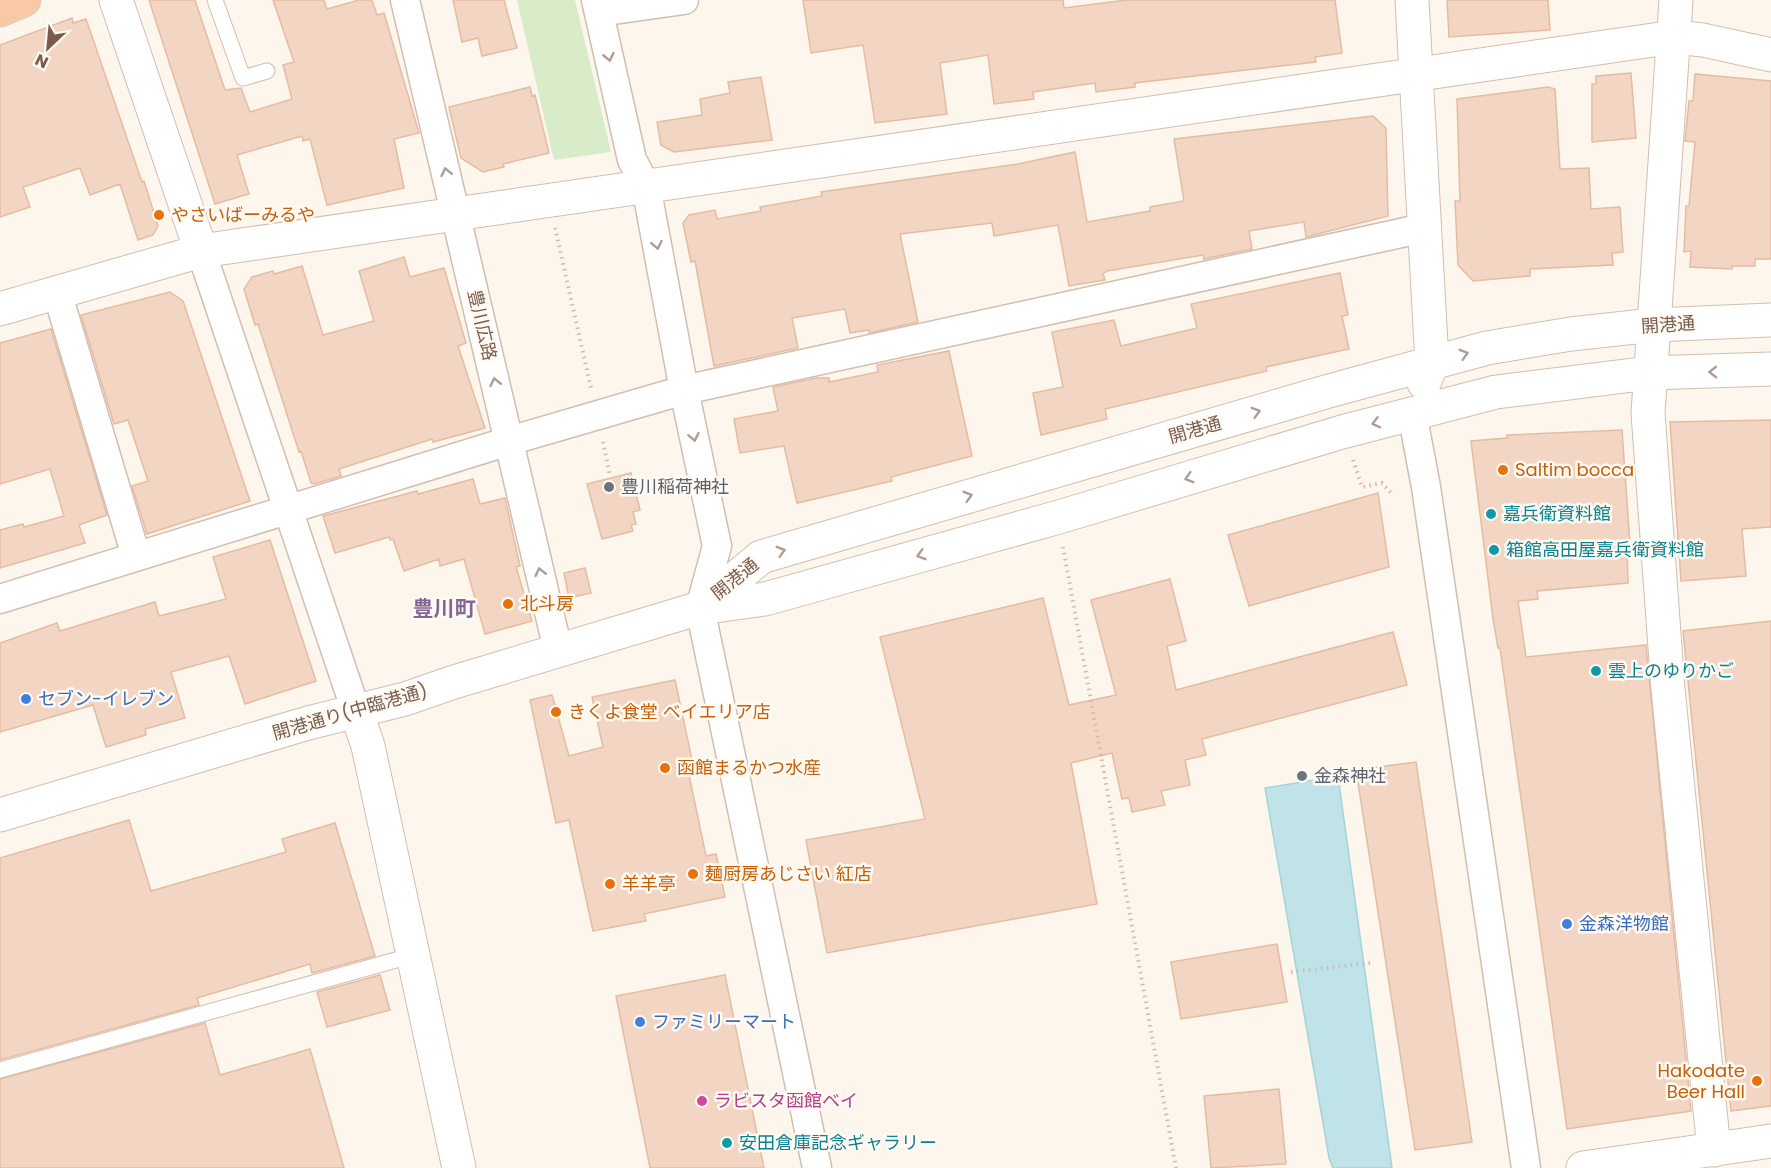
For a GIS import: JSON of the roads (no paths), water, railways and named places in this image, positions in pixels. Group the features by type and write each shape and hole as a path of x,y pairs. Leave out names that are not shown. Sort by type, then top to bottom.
{"highway":[{"path":"0,10 24,0"}],"street":[{"path":"116,0 290,509 368,746 459,1168"},
{"name":"豊川広路","path":"405,0 558,650"},
{"path":"684,0 597,6 632,160 645,186 717,546 700,608 817,1168"},
{"path":"1412,0 1432,363 1413,413 1526,1168"},
{"path":"1676,0 1648,412 1668,689 1714,1150"},
{"path":"0,309 201,251 1351,83 1415,76 1674,38 1703,40 1771,55"},
{"path":"0,599 509,441 684,390 1424,228"},
{"path":"57,292 136,556"},
{"name":"開港通","path":"700,608 761,557 1329,390 1486,348 1571,334 1653,325 1771,320"},
{"name":"開港通","path":"700,608 765,599 1059,517 1413,413 1496,392 1649,373 1771,369"},
{"name":"開港通り(中臨港通)","path":"0,815 356,711 405,699 700,608"},
{"path":"1583,1168 1771,1141"}],"lane":[{"path":"214,0 243,78 267,71"},
{"path":"0,1070 414,955"}],"water":[{"path":"1338,776 1392,1168 1333,1168 1329,1158 1265,788"}],"place":[{"name":"やさいばーみるや","path":"159,215"},
{"name":"Saltim bocca","path":"1503,470"},
{"name":"豊川稲荷神社","path":"609,487"},
{"name":"嘉兵衛資料館","path":"1491,514"},
{"name":"箱館高田屋嘉兵衛資料館","path":"1494,550"},
{"name":"北斗房","path":"508,604"},
{"name":"雲上のゆりかご","path":"1596,671"},
{"name":"セブン-イレブン","path":"26,699"},
{"name":"きくよ食堂 ベイエリア店","path":"556,712"},
{"name":"函館まるかつ水産","path":"665,768"},
{"name":"金森神社","path":"1302,776"},
{"name":"麺厨房あじさい 紅店","path":"693,874"},
{"name":"羊羊亭","path":"610,884"},
{"name":"金森洋物館","path":"1567,924"},
{"name":"ファミリーマート","path":"640,1022"},
{"name":"Hakodate Beer Hall","path":"1757,1081"},
{"name":"ラビスタ函館ベイ","path":"702,1101"},
{"name":"安田倉庫記念ギャラリー","path":"727,1143"}],"district":[{"name":"豊川町","path":"444,609"}]}
